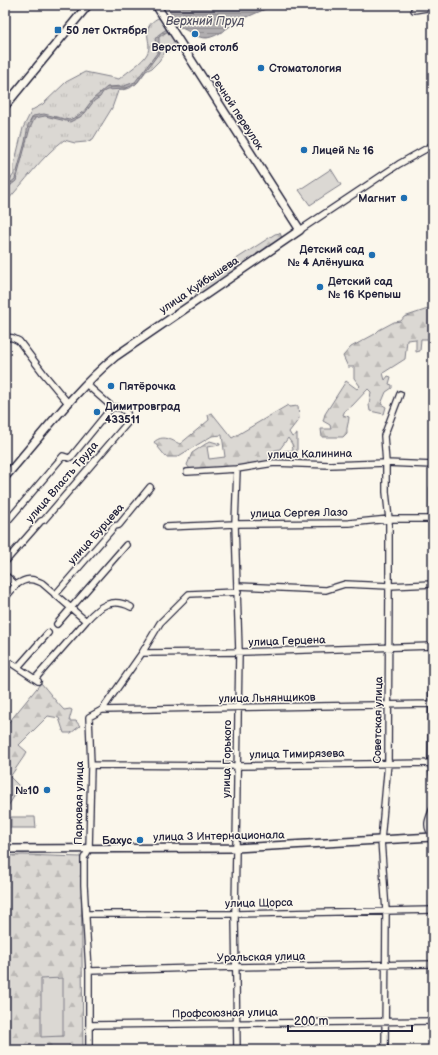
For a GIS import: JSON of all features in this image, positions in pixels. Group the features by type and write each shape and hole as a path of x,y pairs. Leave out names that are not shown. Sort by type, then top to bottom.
{"main road":[{"path":"5,106 88,5"},
{"name":"Речной переулок","path":"156,5 300,230"},
{"name":"улица Куйбышева","path":"5,477 68,403 116,356 300,230"},
{"name":"улица 3 Интернационала","path":"5,849 236,848 433,836"}],"street":[{"path":"414,10 433,7"},
{"name":"улица Куйбышева","path":"300,230 399,164 433,145"},
{"path":"5,337 14,338 19,341 68,403"},
{"path":"86,384 112,407"},
{"name":"Советская улица","path":"385,1050 386,911 381,840 388,763 389,586 388,519 384,436 400,394"},
{"name":"улица Власть Труда","path":"5,524 63,456 69,458 72,456 112,407 121,408 127,413 129,421 5,562"},
{"name":"улица Калинина","path":"188,472 237,469 274,463 330,465 386,463 433,464"},
{"name":"улица Горького","path":"237,469 235,524 239,652 235,914 238,1023 237,1050"},
{"name":"улица Бурцева","path":"55,595 150,487"},
{"path":"433,489 433,545"},
{"name":"улица Сергея Лазо","path":"166,527 235,524 350,523 388,519 432,519"},
{"path":"57,624 126,544"},
{"path":"5,574 16,585"},
{"path":"5,598 16,585 26,579 35,580 42,583 86,621"},
{"path":"238,589 326,590 345,584 389,586 433,584"},
{"name":"Парковая улица","path":"89,1050 89,971 84,858 89,849 91,765 89,717 102,710 142,653 160,622 189,594 238,589"},
{"path":"5,659 37,680 86,621 98,610 110,603 124,603 131,607"},
{"path":"18,667 48,633"},
{"name":"улица Герцена","path":"142,653 239,652 433,646"},
{"path":"433,650 431,763 433,776"},
{"name":"улица Льнянщиков","path":"102,710 389,706 432,704"},
{"name":"улица Тимирязева","path":"91,765 237,766 431,763"},
{"path":"433,808 427,824 428,829 433,836"},
{"name":"улица Щорса","path":"86,914 235,914 433,910"},
{"name":"Уральская улица","path":"89,971 433,964"},
{"name":"Профсоюзная улица","path":"89,1025 433,1021"}],"green space":[{"path":"158,18 168,24 179,47 177,50 165,52 159,61 152,68 146,71 138,82 130,88 118,91 112,108 93,139 86,142 75,143 64,140 40,162 5,203 5,187 14,174 14,165 23,128 32,110 43,104 66,82 85,72 119,79 138,64 147,54 149,49 149,27 152,22"},
{"path":"331,169 341,185 310,205 299,190"},
{"path":"280,233 282,238 199,295 196,295 196,285 275,234"},
{"path":"433,305 433,339 421,339 420,351 416,352 416,339 407,340 405,359 383,373 385,380 388,376 391,377 389,384 392,385 392,388 386,392 381,404 386,407 384,414 370,411 369,405 371,392 368,389 352,406 345,410 343,415 349,417 347,433 343,437 322,437 321,429 331,429 330,425 323,421 325,414 346,381 357,389 360,386 354,378 354,367 348,367 343,356 351,347 375,334 379,330 394,322 401,321 404,317 428,309"},
{"path":"288,405 289,407 298,406 299,419 289,432 292,437 297,434 297,452 295,458 284,457 283,451 293,450 292,444 288,438 280,449 272,451 273,460 236,467 190,469 187,465 192,453 210,441 220,445 207,447 209,459 225,457 222,435 212,436 177,457 166,457 154,442 164,438 180,444 209,420 208,415 212,413 232,438"},
{"path":"41,683 64,710 72,710 69,721 76,721 80,726 71,733 64,733 59,718 48,716 19,745 27,752 10,777 20,787 5,811 5,727"},
{"path":"11,817 35,817 36,828 11,828"},
{"path":"23,855 81,857 83,1050 5,1050 5,856"},
{"path":"63,978 63,1036 41,1037 41,979"}],"water":[{"name":"Верхний Пруд","path":"166,5 274,5 237,22 215,36 207,38 202,38 182,28 175,28 159,37 159,53 136,84 124,89 107,90 103,92 85,113 70,122 45,116 35,118 30,128 16,181 5,190 5,187 15,179 28,125 33,116 44,114 69,120 84,111 93,99 107,87 124,86 135,82 157,53 155,39 159,34 175,23 175,20"}],"place":[{"name":"50 лет Октября","path":"58,30"},
{"name":"Верстовой столб","path":"195,34"},
{"name":"Стоматология","path":"261,68"},
{"name":"Лицей № 16","path":"304,150"},
{"name":"Магнит","path":"404,198"},
{"name":"Детский сад № 4 Алёнушка","path":"372,255"},
{"name":"Детский сад № 16 Крепыш","path":"320,287"},
{"name":"Пятёрочка","path":"111,386"},
{"name":"Димитровград 433511","path":"97,412"},
{"name":"№10","path":"47,790"},
{"name":"Бахус","path":"140,840"}]}
